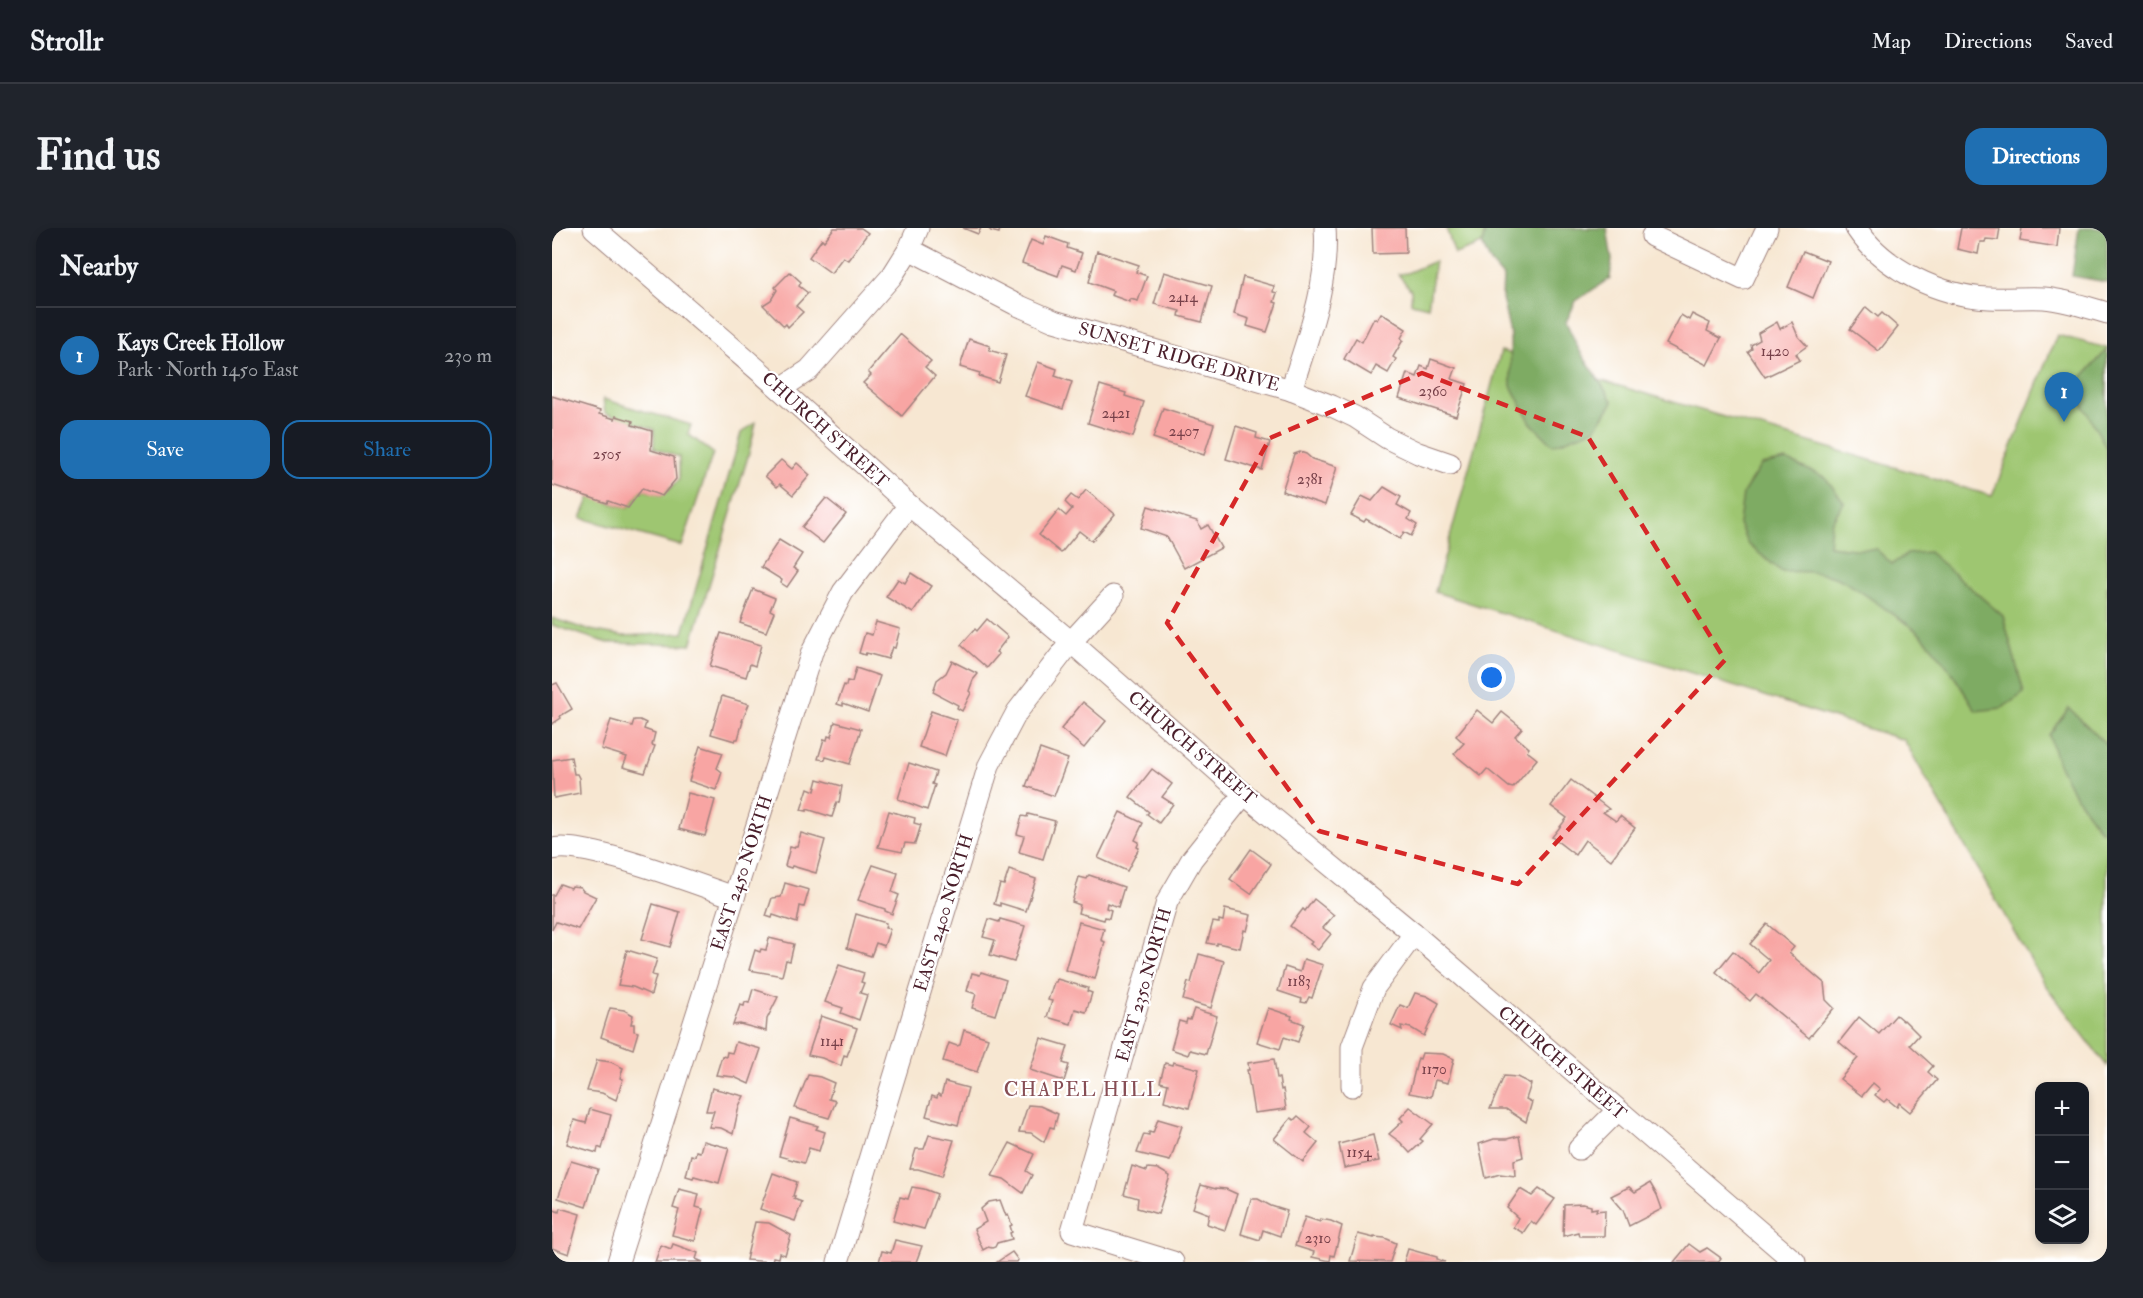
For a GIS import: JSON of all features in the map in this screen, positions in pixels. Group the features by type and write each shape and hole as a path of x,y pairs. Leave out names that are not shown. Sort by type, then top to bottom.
{"street":[{"name":"CHURCH STREET","path":"594,228 780,389 909,505 1071,642 1244,794 1414,934 1793,1262"},
{"path":"780,389 809,370 892,276 909,249 918,228"},
{"path":"1291,390 1325,273 1325,228"},
{"path":"1652,236 1743,279 1767,228"},
{"path":"1856,228 1876,252 1928,285 1956,294 1988,298 2043,298 2069,302 2107,313"},
{"name":"SUNSET RIDGE DRIVE","path":"909,249 1015,304 1054,321 1291,390 1355,417 1387,438 1418,453 1450,464"},
{"name":"EAST 2450 NORTH","path":"618,1262 812,652 843,592 909,505"},
{"name":"EAST 2400 NORTH","path":"838,1262 989,765 1017,712 1071,642 1113,596"},
{"name":"EAST 2350 NORTH","path":"1173,1262 1072,1231 1167,902 1192,859 1244,794"},
{"path":"552,849 560,846 599,853 734,897"},
{"path":"1352,1086 1352,1047 1374,988 1414,934"},
{"path":"1579,1149 1617,1111"}],"highlighted area":[{"path":"1422,373 1588,437 1725,660 1518,884 1319,831 1167,623 1270,438"}],"green space":[{"path":"1446,228 1486,228 1482,244 1455,254"},
{"path":"1486,228 1607,228 1612,260 1610,278 1576,301 1566,322 1579,350 1613,402 1595,429 1553,445 1531,423 1511,386 1510,334 1502,298 1503,277 1491,263 1482,244"},
{"path":"2079,228 2107,228 2107,282 2072,276"},
{"path":"1435,261 1428,307 1411,303 1411,290 1398,274 1407,273"},
{"path":"2057,335 2107,348 2107,1066 2043,982 1904,740 1435,592 1501,351 1992,496"},
{"path":"2107,350 2107,449 2073,387"},
{"path":"603,399 691,425 688,434 713,453 682,546 581,518 590,497 628,508 642,489 662,496 679,480 679,457 654,448 654,429 605,413"},
{"path":"756,422 749,453 691,645 607,643 552,625 552,618 585,629 623,636 683,633 741,433"},
{"path":"1786,460 1825,477 1844,502 1831,523 1829,546 1876,549 1892,564 1907,554 1929,552 2003,616 2024,693 2002,708 1976,711 1944,662 1911,627 1845,582 1835,577 1812,572 1782,572 1748,544 1739,524 1743,493 1761,465"},
{"path":"2069,708 2107,745 2107,831 2100,830 2073,792 2058,764 2049,735"}],"building":[{"path":"834,228 861,228 868,233 848,260 843,257 831,273 809,257 822,239 824,241"},
{"path":"963,228 981,228 978,234"},
{"path":"988,228 1000,228 999,233 991,231"},
{"path":"1372,228 1405,228 1406,253 1373,254"},
{"path":"1961,228 2000,228 1998,240 1986,239 1985,242 1980,242 1978,254 1957,249"},
{"path":"2022,228 2059,228 2057,247 2020,241"},
{"path":"1046,236 1068,244 1067,248 1082,253 1076,270 1062,265 1058,276 1022,263 1031,240 1043,245"},
{"path":"1097,251 1139,265 1136,272 1147,276 1138,301 1130,299 1130,302 1111,295 1113,291 1089,282"},
{"path":"1803,251 1828,261 1813,298 1788,287"},
{"path":"790,272 801,282 799,286 808,293 796,306 803,312 788,327 786,324 784,326 763,305 771,300 777,290 775,287"},
{"path":"1164,272 1212,286 1202,322 1179,316 1180,311 1154,304"},
{"path":"1243,277 1274,286 1273,292 1277,293 1274,302 1277,303 1267,332 1247,326 1249,319 1234,314"},
{"path":"1866,307 1878,317 1882,313 1898,327 1879,351 1850,329"},
{"path":"1381,313 1406,329 1401,338 1403,340 1393,357 1396,359 1388,373 1376,366 1371,375 1344,359 1356,338 1362,342 1374,318 1377,320"},
{"path":"1692,314 1710,323 1707,331 1721,338 1707,365 1666,344 1681,315 1689,320"},
{"path":"1777,322 1780,329 1792,322 1798,336 1807,346 1796,354 1800,360 1765,377 1748,352 1752,349 1751,345 1760,340 1758,333"},
{"path":"900,334 931,361 925,367 935,376 902,416 863,383 871,375 868,372"},
{"path":"969,339 990,346 989,350 1006,355 998,382 960,367"},
{"path":"1431,359 1456,368 1452,379 1467,384 1456,416 1399,398 1407,373 1417,377 1421,366 1428,369"},
{"path":"1038,362 1057,369 1055,376 1072,382 1063,409 1025,396"},
{"path":"1100,385 1126,393 1125,396 1144,402 1133,437 1088,423"},
{"path":"552,396 600,411 599,414 615,419 616,416 633,421 632,425 652,431 651,450 674,457 676,479 662,496 642,489 628,508 552,485"},
{"path":"1163,408 1214,424 1204,455 1153,438"},
{"path":"1236,426 1257,433 1256,438 1270,442 1262,470 1226,459"},
{"path":"1300,452 1312,459 1337,467 1325,505 1282,491 1294,454"},
{"path":"781,460 792,469 797,463 810,475 793,495 780,484 777,487 765,476"},
{"path":"1384,487 1401,497 1397,505 1411,513 1408,519 1417,525 1411,536 1404,532 1400,539 1366,519 1364,522 1351,515 1362,496 1372,501"},
{"path":"1086,490 1115,514 1092,541 1079,531 1061,553 1039,535 1059,510 1066,516 1072,509 1065,502 1071,495 1078,500"},
{"path":"826,498 846,514 823,543 802,527"},
{"path":"1148,506 1197,521 1201,529 1208,525 1221,548 1184,568 1167,537 1141,528"},
{"path":"779,540 802,554 793,568 798,571 787,587 781,583 782,580 761,567"},
{"path":"911,573 931,586 913,613 886,597 898,579 905,583"},
{"path":"753,589 775,598 770,610 774,612 766,632 740,623"},
{"path":"987,619 1008,637 996,652 999,654 987,668 961,645"},
{"path":"876,622 900,629 895,648 892,647 888,659 859,653 865,633 872,635"},
{"path":"721,633 761,645 755,666 750,664 746,677 710,666"},
{"path":"952,661 978,674 973,680 969,691 971,693 962,711 957,708 958,705 933,692 937,680 946,673"},
{"path":"856,668 880,676 868,712 843,703 843,706 837,704 844,685 846,686 847,681 852,682"},
{"path":"557,683 572,709 552,724 552,685"},
{"path":"722,696 749,704 738,739 735,741 711,734"},
{"path":"1083,702 1106,721 1084,748 1061,729"},
{"path":"1477,710 1493,723 1502,712 1522,728 1515,736 1529,748 1527,751 1537,759 1513,788 1487,769 1481,776 1454,754 1464,743 1456,736"},
{"path":"931,711 957,720 945,756 919,747"},
{"path":"611,720 632,726 634,720 640,720 646,723 644,729 655,733 652,745 655,746 645,773 623,767 627,757 601,749"},
{"path":"835,722 861,729 850,764 826,757 825,760 818,759 824,739 831,737"},
{"path":"700,746 723,753 717,768 722,772 716,790 689,781"},
{"path":"1040,749 1068,759 1054,796 1026,786"},
{"path":"571,757 574,774 577,774 579,778 580,793 554,798 552,760"},
{"path":"909,763 936,772 932,784 935,785 927,810 898,799"},
{"path":"1152,769 1172,784 1162,797 1173,804 1159,823 1130,797"},
{"path":"818,779 842,786 839,803 837,802 832,817 807,809 807,811 801,810 808,788 815,791"},
{"path":"1571,780 1609,809 1603,812 1616,821 1620,816 1635,828 1611,860 1585,840 1575,855 1552,837 1567,818 1551,806"},
{"path":"688,793 715,800 705,836 679,829"},
{"path":"889,811 915,818 914,823 921,825 915,844 905,843 902,852 878,847"},
{"path":"1120,812 1143,823 1135,840 1139,842 1137,847 1139,848 1127,871 1098,858"},
{"path":"1028,814 1055,821 1043,859 1019,852 1024,836 1017,834 1022,816 1027,817"},
{"path":"801,833 825,840 816,873 785,866 790,847 797,846"},
{"path":"1251,849 1271,864 1251,894 1230,879"},
{"path":"873,865 898,873 892,892 899,895 892,914 885,909 858,900"},
{"path":"1009,870 1036,879 1026,911 1000,903 1000,906 994,904 1000,884 1004,885"},
{"path":"1089,875 1124,887 1118,907 1107,903 1106,908 1111,910 1109,918 1105,917 1104,920 1078,913 1080,905 1072,902 1079,877 1087,879"},
{"path":"785,883 809,890 804,907 800,906 797,923 773,915 772,918 766,916 772,898 781,897"},
{"path":"560,884 571,888 572,886 580,887 583,891 596,897 578,929 556,922 552,930 552,895"},
{"path":"1314,899 1334,915 1323,928 1331,934 1318,950 1310,944 1312,942 1290,926"},
{"path":"653,904 680,912 670,947 642,939"},
{"path":"1225,909 1251,915 1247,931 1244,930 1240,948 1207,943 1213,922 1223,921"},
{"path":"856,914 886,923 885,928 890,929 884,946 876,943 871,956 847,948"},
{"path":"989,919 999,922 1000,919 1025,926 1014,962 990,955 995,940 983,937"},
{"path":"1079,922 1104,929 1101,940 1105,942 1095,979 1065,970"},
{"path":"1767,924 1794,947 1789,953 1824,983 1826,1000 1834,1008 1809,1038 1756,994 1750,1001 1716,972 1733,951 1759,973 1769,960 1750,944"},
{"path":"769,938 794,944 790,961 786,960 782,976 749,970 755,950 760,952 761,949 766,950"},
{"path":"627,950 657,959 652,975 656,976 651,995 633,987 618,985"},
{"path":"1199,954 1224,961 1211,1008 1183,1000 1188,982 1191,983"},
{"path":"1304,959 1323,965 1312,998 1309,997 1306,1003 1301,1002 1302,999 1278,991 1285,967 1300,972"},
{"path":"839,965 864,973 861,982 864,983 860,993 867,995 859,1020 841,1013 843,1008 825,1002"},
{"path":"981,972 1006,980 995,1015 972,1008 976,994 967,991 972,973 980,975"},
{"path":"1057,979 1088,988 1087,991 1092,993 1086,1012 1075,1009 1071,1024 1047,1017 1052,1001 1048,1000"},
{"path":"753,989 778,997 767,1019 766,1031 740,1024 733,1025 740,1005 744,1006 745,1002 749,1003"},
{"path":"1415,993 1427,996 1439,1003 1424,1036 1411,1028 1401,1026 1402,1030 1391,1025 1400,1005 1408,1008"},
{"path":"610,1008 624,1010 633,1015 631,1024 634,1024 634,1031 638,1032 633,1049 601,1037"},
{"path":"1268,1008 1292,1016 1291,1019 1304,1024 1298,1042 1284,1037 1280,1049 1257,1042"},
{"path":"1194,1009 1217,1016 1206,1054 1190,1050 1188,1055 1171,1049 1179,1021 1186,1023 1187,1019 1190,1020"},
{"path":"1896,1015 1919,1035 1910,1045 1933,1066 1928,1072 1937,1080 1910,1112 1899,1103 1897,1107 1887,1099 1884,1102 1875,1095 1880,1089 1873,1083 1862,1096 1840,1079 1858,1058 1839,1042 1859,1017 1879,1034"},
{"path":"821,1016 857,1028 841,1066 808,1055"},
{"path":"964,1030 988,1038 977,1072 943,1061 949,1043 960,1045"},
{"path":"1041,1038 1068,1046 1063,1063 1069,1065 1064,1081 1030,1070"},
{"path":"736,1042 761,1049 749,1084 734,1077 716,1075 722,1056 726,1057 727,1052 732,1053"},
{"path":"1422,1053 1443,1054 1454,1059 1448,1083 1435,1080 1431,1097 1409,1093 1418,1058 1420,1059"},
{"path":"1274,1059 1286,1109 1254,1113 1247,1070 1249,1070 1248,1063"},
{"path":"597,1060 611,1062 623,1068 620,1078 623,1079 616,1100 602,1093 587,1091"},
{"path":"1173,1062 1199,1069 1189,1108 1164,1101 1168,1084 1160,1082 1165,1063 1172,1065"},
{"path":"808,1075 834,1083 829,1099 836,1101 829,1118 795,1108"},
{"path":"1504,1076 1517,1077 1531,1084 1526,1099 1532,1102 1526,1122 1506,1109 1490,1109"},
{"path":"945,1082 968,1088 958,1125 926,1116 932,1096 937,1098 938,1094 941,1096"},
{"path":"712,1088 744,1096 739,1106 733,1134 721,1128 709,1127 714,1111 706,1111"},
{"path":"1028,1105 1040,1106 1058,1114 1054,1128 1050,1127 1044,1142 1031,1133 1019,1132"},
{"path":"1410,1107 1433,1124 1420,1139 1423,1141 1410,1153 1389,1134 1403,1121 1400,1118"},
{"path":"590,1109 611,1115 602,1149 598,1147 597,1153 567,1144 574,1120 586,1123"},
{"path":"1298,1116 1311,1127 1306,1133 1318,1143 1303,1162 1274,1139 1291,1118 1294,1120"},
{"path":"790,1118 818,1126 816,1129 825,1132 819,1151 809,1148 804,1163 779,1156"},
{"path":"1158,1119 1182,1126 1170,1161 1137,1153 1144,1134 1153,1133"},
{"path":"929,1135 954,1140 942,1176 910,1169 916,1149 924,1149"},
{"path":"1373,1135 1379,1161 1344,1168 1339,1144"},
{"path":"1519,1136 1523,1157 1514,1160 1515,1176 1500,1174 1486,1178 1479,1144 1494,1139"},
{"path":"703,1141 729,1148 719,1183 686,1176 691,1155 695,1156 696,1151 700,1152"},
{"path":"1010,1143 1034,1154 1026,1171 1032,1175 1023,1193 1004,1179 992,1176"},
{"path":"571,1161 598,1169 586,1207 558,1198"},
{"path":"1132,1166 1147,1171 1148,1168 1158,1169 1170,1176 1158,1214 1137,1208 1138,1198 1124,1194"},
{"path":"773,1173 797,1182 793,1196 795,1196 794,1199 802,1202 795,1221 760,1209"},
{"path":"1650,1183 1662,1209 1629,1226 1623,1210 1611,1196 1629,1187 1635,1192"},
{"path":"1201,1185 1226,1189 1237,1194 1225,1230 1207,1224 1209,1214 1193,1208"},
{"path":"912,1187 937,1194 924,1229 893,1221 900,1197 908,1199"},
{"path":"679,1189 699,1194 696,1207 703,1209 695,1241 672,1235 679,1210 673,1208"},
{"path":"1520,1189 1532,1196 1539,1189 1555,1199 1536,1225 1531,1221 1523,1233 1513,1227 1518,1218 1507,1208"},
{"path":"1251,1199 1258,1199 1287,1211 1280,1236 1263,1230 1260,1240 1241,1234"},
{"path":"1000,1200 1012,1225 1010,1233 1012,1239 983,1250 974,1229 986,1222 981,1209 989,1202"},
{"path":"1564,1205 1591,1206 1591,1209 1597,1208 1596,1211 1605,1210 1604,1236 1579,1236 1578,1232 1563,1236"},
{"path":"560,1208 580,1214 569,1254 552,1248 552,1209 559,1212"},
{"path":"1305,1217 1320,1222 1320,1219 1331,1221 1342,1226 1334,1256 1331,1255 1330,1261 1312,1257 1314,1252 1295,1246"},
{"path":"755,1222 769,1223 791,1235 785,1255 779,1253 778,1258 773,1257 772,1262 746,1260"},
{"path":"1358,1234 1385,1238 1396,1243 1390,1262 1350,1261"},
{"path":"895,1240 922,1246 916,1262 879,1262 882,1251 891,1253"},
{"path":"673,1244 698,1253 696,1259 703,1262 655,1262 661,1245 671,1249"},
{"path":"1689,1244 1700,1252 1707,1248 1721,1258 1718,1262 1674,1262"},
{"path":"1408,1249 1437,1257 1445,1262 1404,1262"},
{"path":"1012,1252 1017,1262 997,1262"}],"place":[{"name":"Kays Creek Hollow","path":"2064,422"}],"district":[{"name":"CHAPEL HILL","path":"1083,1089"}]}
